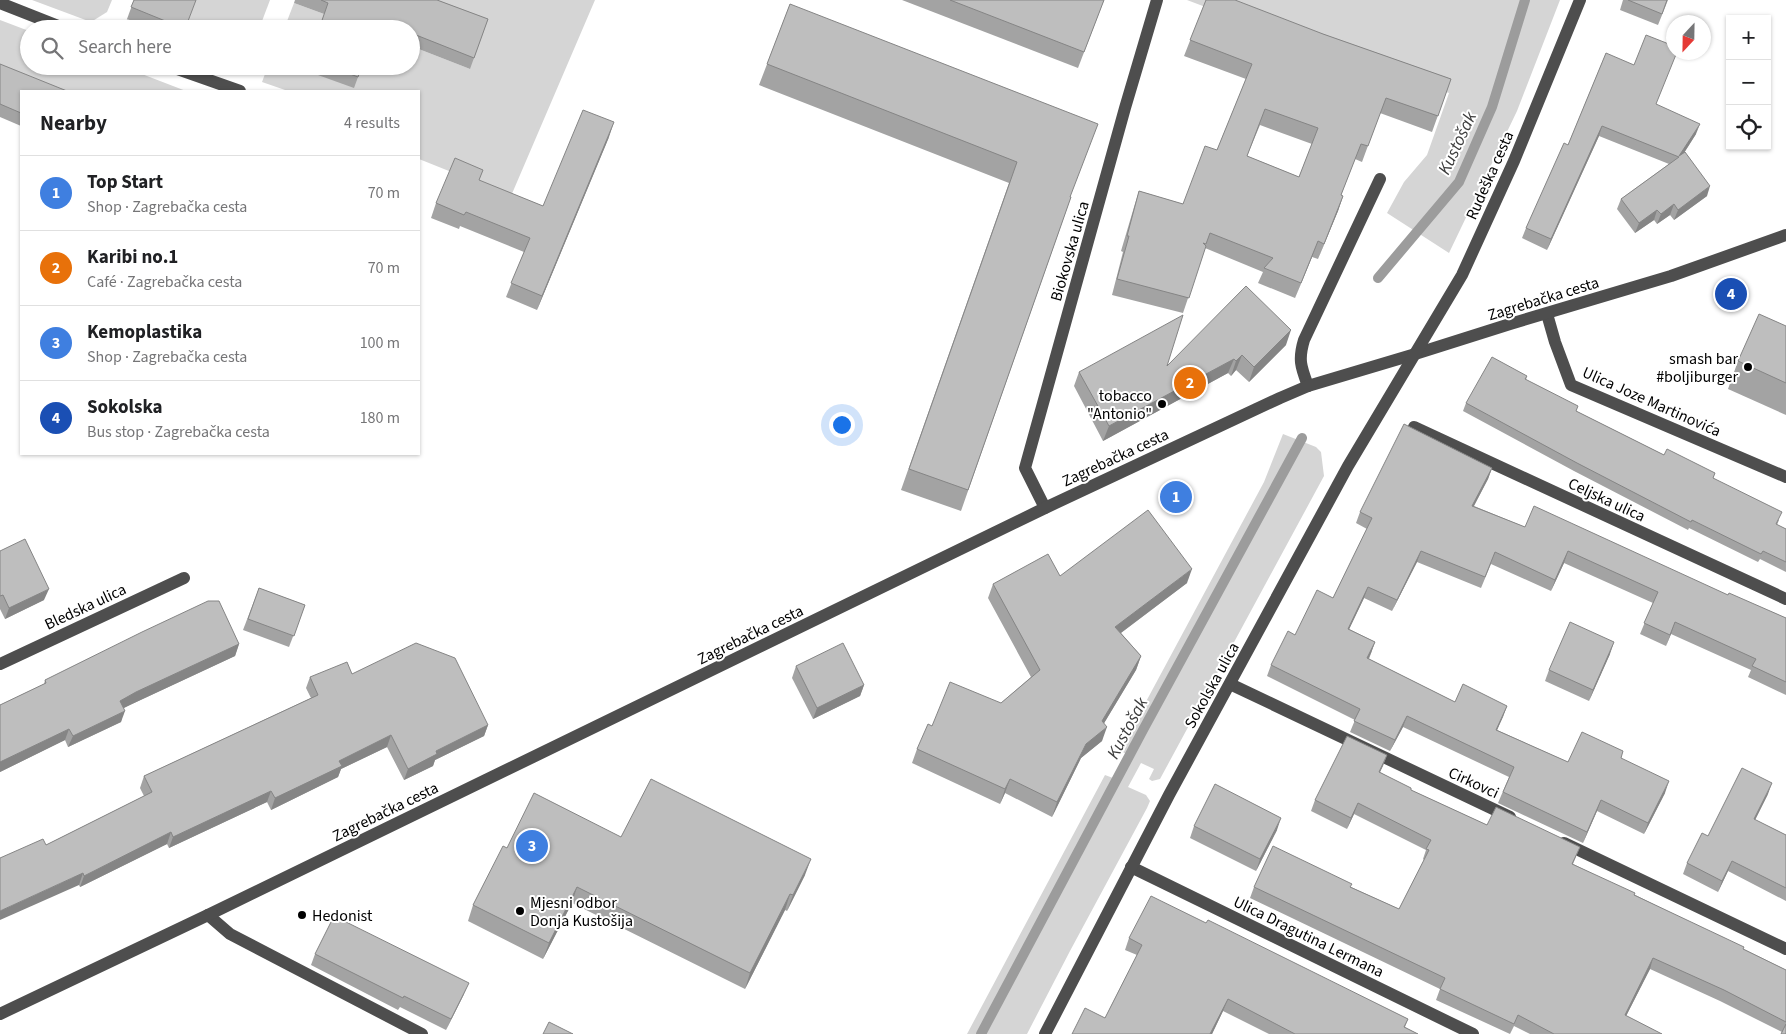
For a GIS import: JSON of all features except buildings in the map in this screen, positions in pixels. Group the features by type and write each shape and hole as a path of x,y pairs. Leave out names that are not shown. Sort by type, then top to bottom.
{"street":[{"name":"Biokovska ulica","path":"1046,508 1025,468 1157,0"},
{"name":"Rudeška cesta","path":"1412,356 1462,275 1514,161 1580,0"},
{"path":"0,4 42,20"},
{"path":"195,75 237,90"},
{"path":"1308,386 1300,367 1300,353 1304,340 1380,180"},
{"name":"Zagrebačka cesta","path":"0,1014 1046,508 1308,386 1412,356 1510,324 1670,276 1786,235"},
{"name":"Ulica Joze Martinovića","path":"1547,314 1571,386 1786,478"},
{"name":"Sokolska ulica","path":"1045,1034 1131,867 1348,466 1412,356"},
{"name":"Celjska ulica","path":"1414,427 1786,599"},
{"name":"Bledska ulica","path":"0,664 184,578"},
{"name":"Cirkovci","path":"1230,684 1522,823"},
{"path":"1549,836 1786,949"},
{"name":"Ulica Dragutina Lermana","path":"1131,867 1473,1034"},
{"path":"208,915 230,934 422,1034"}],"shaded area":[{"path":"32,0 112,0 107,12 94,20 86,20"},
{"path":"196,0 270,0 262,20 188,20"},
{"path":"403,0 595,0 511,196 420,159 420,90 285,90 262,82 265,75 420,75 420,50 470,69"},
{"path":"1187,0 1560,0 1517,111 1449,253 1387,213 1404,182 1427,155 1449,93 1295,41"},
{"path":"294,3 324,14 322,20 287,20"},
{"path":"0,20 20,28 20,75 144,75 183,90 31,90 0,78"},
{"path":"1283,434 1316,447 1321,452 1324,476 1160,779 1152,781 1149,779 1154,769 1141,763 1128,787 1146,795 1150,801 1027,1034 967,1034 1105,775 1113,778 1126,754 1120,750 1264,482"}],"waterway":[{"name":"Kustošak","path":"1378,278 1459,182 1492,107 1525,0"},
{"name":"Kustošak","path":"981,1034 1143,730 1302,438"}],"place":[{"name":"Sokolska","path":"1731,294"},
{"name":"smash bar #boljiburger","path":"1748,367"},
{"name":"Karibi no.1","path":"1190,383"},
{"name":"tobacco \"Antonio\"","path":"1162,404"},
{"name":"Top Start","path":"1176,497"},
{"name":"Kemoplastika","path":"532,846"},
{"name":"Mjesni odbor Donja Kustošija","path":"520,911"},
{"name":"Hedonist","path":"302,915"}]}
